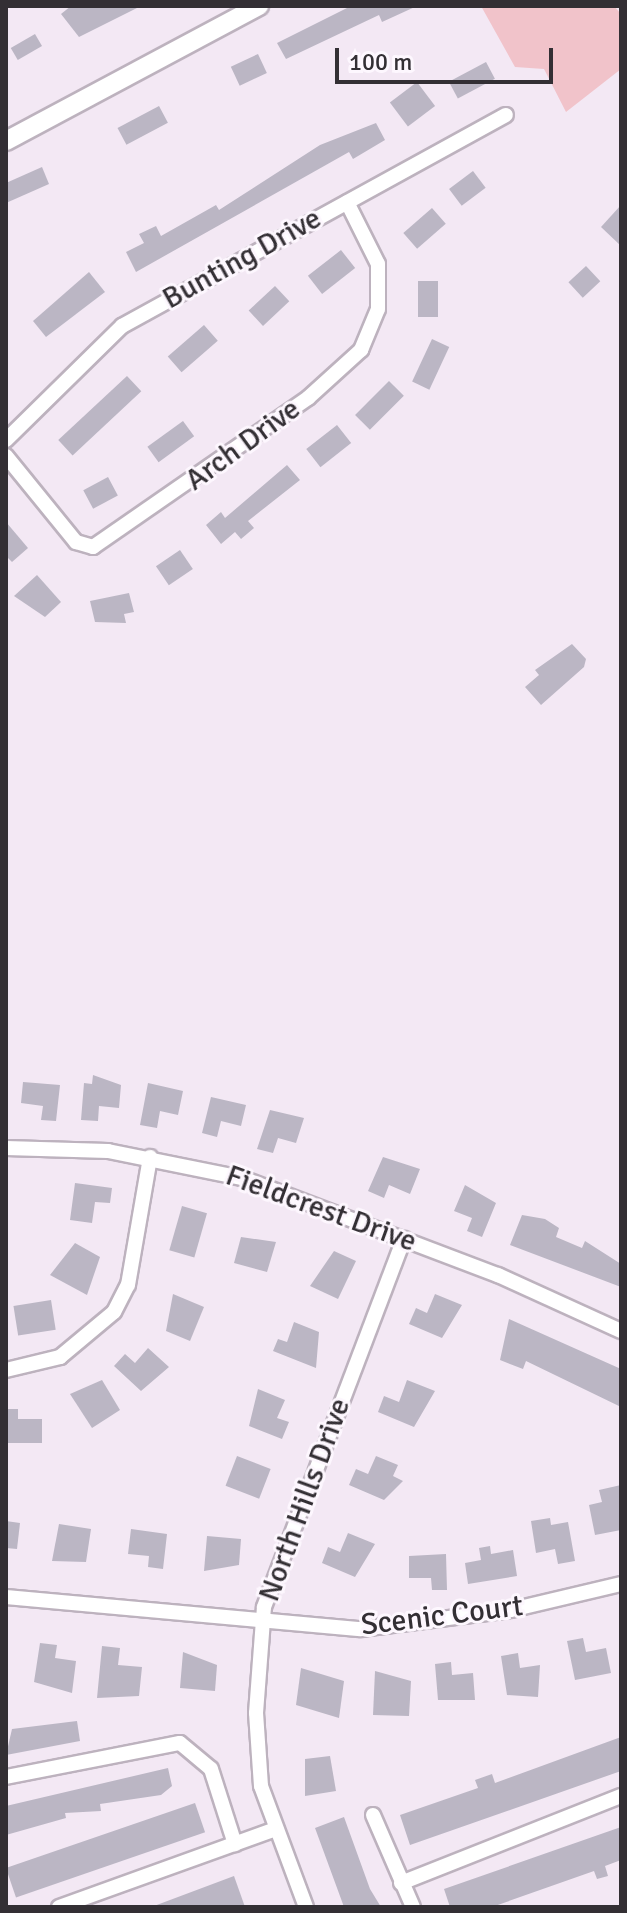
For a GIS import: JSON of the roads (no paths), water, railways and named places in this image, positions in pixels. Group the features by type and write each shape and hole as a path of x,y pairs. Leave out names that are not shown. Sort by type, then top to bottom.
{"street":[{"path":"6,141 259,6"},
{"name":"Bunting Drive","path":"6,440 122,326 506,115"},
{"name":"Arch Drive","path":"6,456 76,542 93,547 308,398 361,350 378,309 378,264 347,202"},
{"name":"Fieldcrest Drive","path":"6,1148 150,1157 242,1178 404,1239 621,1331"},
{"path":"6,1370 60,1357 114,1312 128,1285 150,1157"},
{"name":"North Hills Drive","path":"306,1907 273,1830 257,1749 263,1615 404,1239"},
{"name":"Scenic Court","path":"6,1597 263,1615 336,1628 394,1626 511,1610 621,1584"},
{"path":"6,1777 180,1743 211,1769 235,1844"},
{"path":"401,1883 621,1796"},
{"path":"373,1815 413,1907"},
{"path":"59,1907 273,1830"}]}
